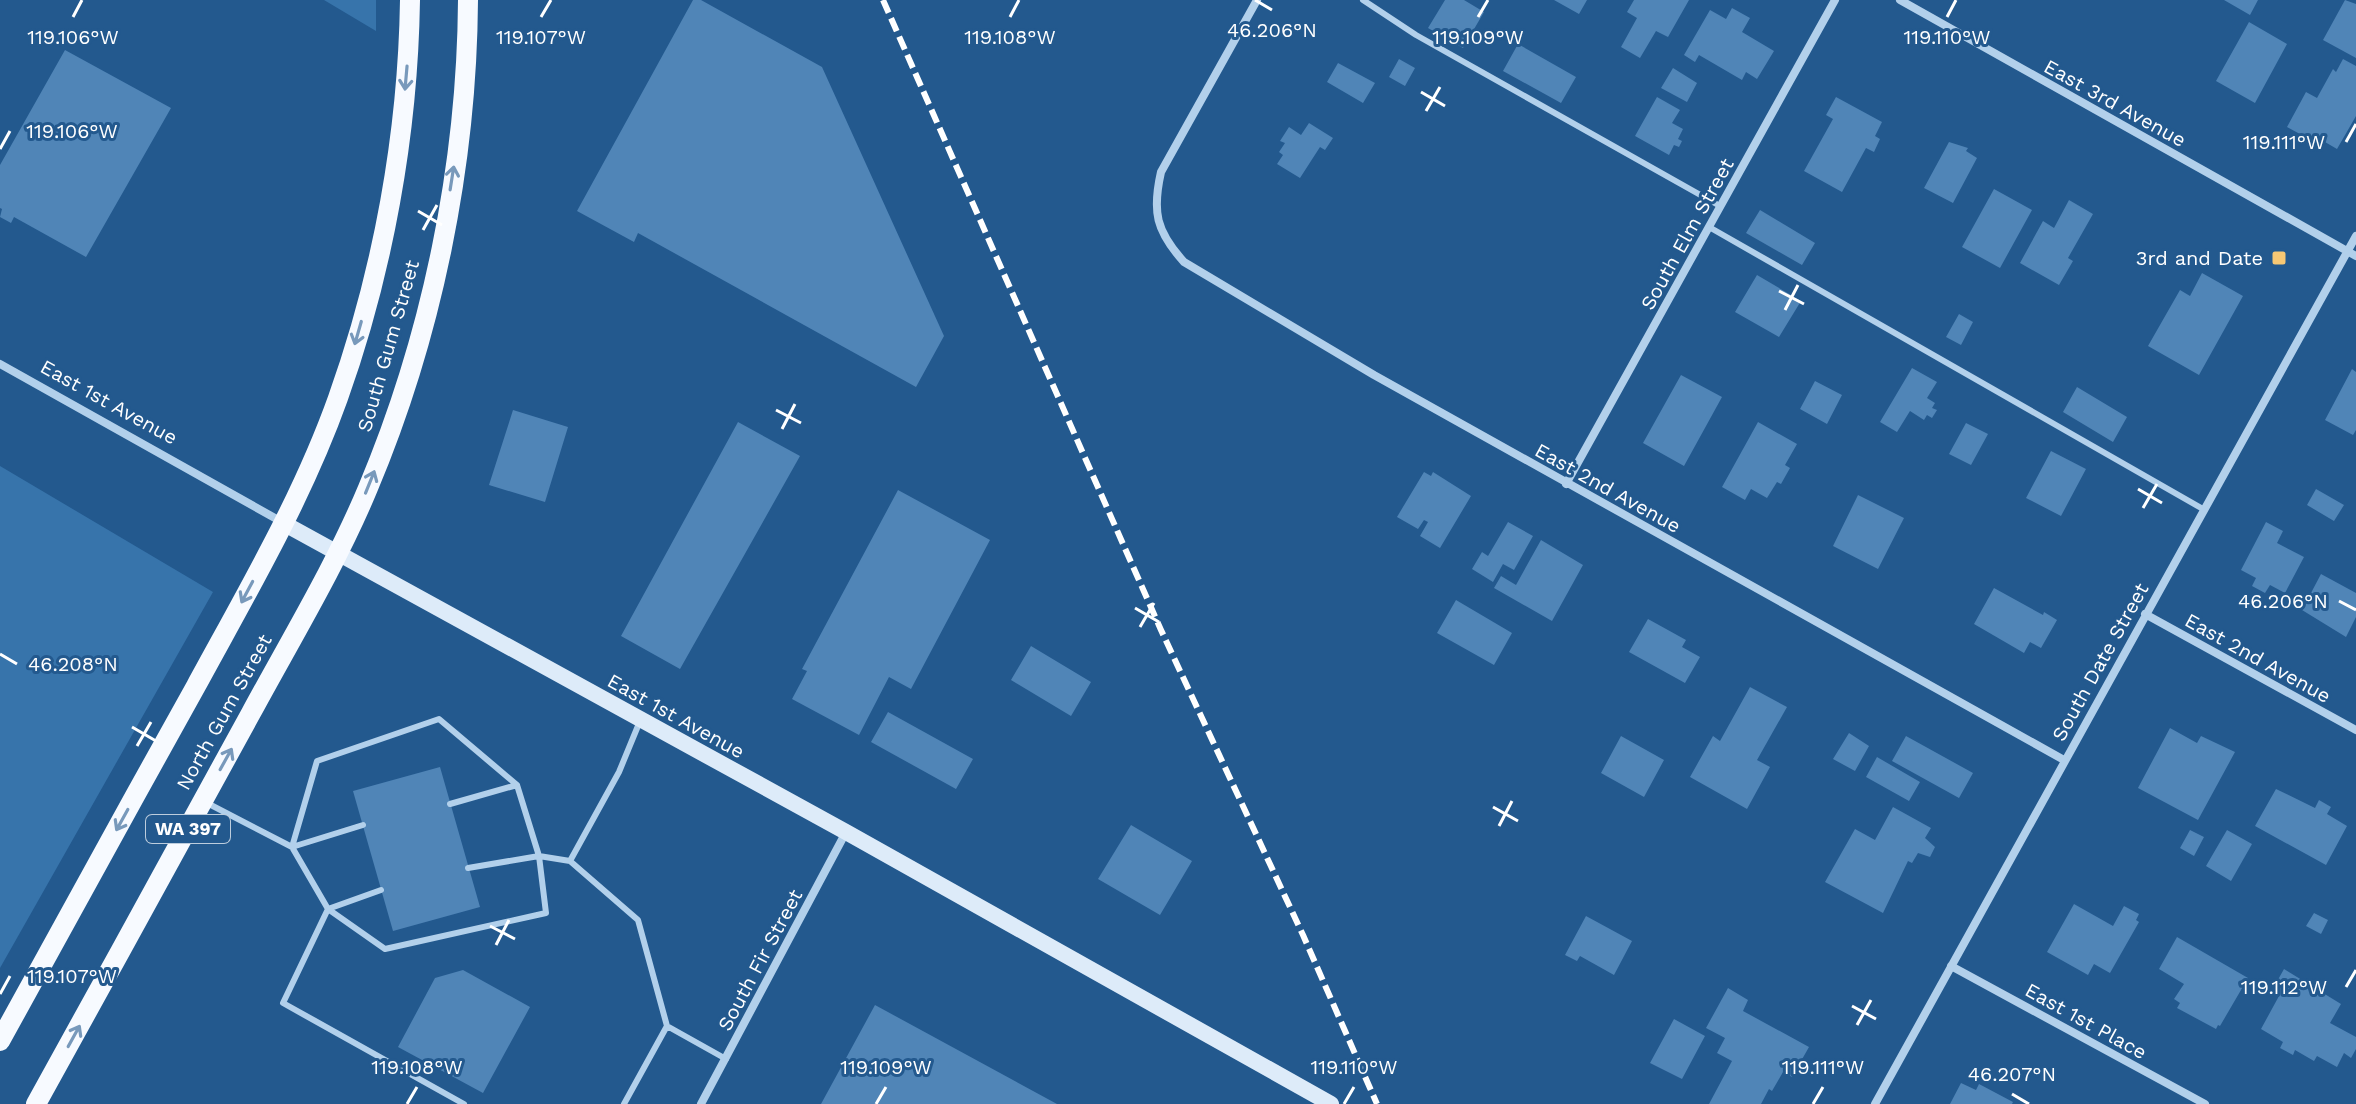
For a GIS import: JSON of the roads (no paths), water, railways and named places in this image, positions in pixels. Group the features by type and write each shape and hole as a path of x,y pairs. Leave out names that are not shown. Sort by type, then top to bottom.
{"main road":[{"name":"South Gum Street","path":"283,523 314,458 338,397 373,279 397,152 405,89 410,0"},
{"name":"South Gum Street","path":"337,553 368,488 391,426 428,300 454,169 462,106 468,0"},
{"name":"East 1st Avenue","path":"283,523 846,832 1331,1104"},
{"name":"North Gum Street","path":"0,1041 283,523"},
{"name":"North Gum Street","path":"36,1104 337,553"}],"street":[{"name":"East 2nd Avenue","path":"1257,0 1161,172 1155,198 1159,221 1166,242 1184,262 1566,484 2064,760"},
{"name":"South Elm Street","path":"1566,484 1835,0"},
{"name":"East 3rd Avenue","path":"1900,0 2352,254"},
{"name":"South Date Street","path":"1875,1104 2203,509 2352,254 2356,236"},
{"name":"East 1st Avenue","path":"0,364 283,523"},
{"name":"East 2nd Avenue","path":"2145,614 2356,730"},
{"name":"South Fir Street","path":"701,1104 846,832"},
{"name":"East 1st Place","path":"1951,966 2205,1104"}],"lane":[{"path":"1363,0 1416,35 1720,206"},
{"path":"1709,227 2203,509"},
{"path":"203,801 292,847 328,909 385,949 546,913 539,856 517,785 439,719 317,761 292,847"},
{"path":"570,861 619,772 641,719"},
{"path":"450,804 517,785"},
{"path":"292,847 363,825"},
{"path":"468,868 539,856 570,861 638,920 667,1026 624,1104"},
{"path":"381,890 328,909 283,1003 464,1104"},
{"path":"667,1026 726,1059"}],"railway":[{"path":"883,0 1161,630 1303,935 1377,1104"}],"place":[{"name":"3rd and Date","path":"2279,258"}]}
